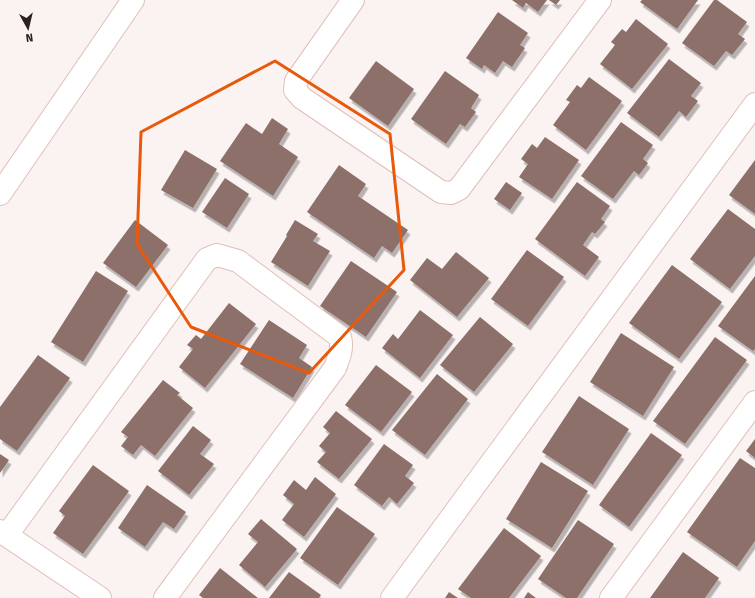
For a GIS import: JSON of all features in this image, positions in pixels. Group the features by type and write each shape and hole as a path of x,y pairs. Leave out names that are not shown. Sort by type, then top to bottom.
{"street":[{"path":"0,194 133,0"},
{"path":"353,0 296,81 295,90 302,98 441,192 451,193 459,189 600,0"},
{"path":"392,598 755,104"},
{"path":"100,598 4,533 207,259 217,255 238,261 340,337 342,346 341,354 335,368 165,598"},
{"path":"611,598 755,402"}],"highlighted area":[{"path":"275,61 390,134 404,270 309,373 191,327 137,244 141,132"}],"building":[{"path":"512,0 547,0 538,12 526,3 523,8"},
{"path":"549,0 560,0 556,5"},
{"path":"642,0 698,0 677,29 640,2"},
{"path":"714,0 717,0 747,22 738,34 745,39 732,55 726,51 714,66 682,43"},
{"path":"498,12 528,33 520,45 525,48 512,67 503,61 495,73 484,65 482,69 466,58"},
{"path":"636,19 668,44 632,89 600,64 615,45 611,42 622,29 626,32"},
{"path":"669,59 701,83 691,96 698,101 686,117 679,111 659,137 627,113"},
{"path":"376,61 414,89 388,126 349,98"},
{"path":"445,71 479,95 471,108 476,112 465,127 460,124 446,144 411,119"},
{"path":"589,77 622,101 586,150 553,125 570,102 566,100 577,85 581,88"},
{"path":"272,118 288,129 279,144 298,157 273,196 220,161 246,123 262,134"},
{"path":"621,122 653,145 643,159 648,163 639,175 634,171 613,199 581,176"},
{"path":"545,137 579,160 552,199 519,177 528,164 521,159 532,144 537,148"},
{"path":"185,150 217,169 193,208 161,190"},
{"path":"755,160 755,214 729,195"},
{"path":"339,165 366,184 358,196 408,230 392,253 382,246 374,258 307,212"},
{"path":"225,178 249,194 227,228 202,212"},
{"path":"506,182 522,193 510,210 494,199"},
{"path":"577,182 610,206 601,219 605,222 595,234 592,232 583,245 599,257 585,276 535,239"},
{"path":"728,209 755,229 755,256 730,289 690,259"},
{"path":"135,220 168,245 136,287 103,263"},
{"path":"295,220 318,234 313,241 330,251 308,286 271,262"},
{"path":"527,250 564,277 528,326 491,299"},
{"path":"456,252 489,278 457,317 410,280 427,258 442,269"},
{"path":"351,261 397,292 366,337 320,306"},
{"path":"672,265 722,302 679,359 629,323"},
{"path":"96,271 128,291 83,362 51,342"},
{"path":"755,276 755,349 753,351 718,326"},
{"path":"229,303 256,324 205,388 179,367 193,349 187,345 196,335 201,339"},
{"path":"420,310 453,335 420,378 382,348 393,334 398,339"},
{"path":"480,317 513,344 474,392 440,365"},
{"path":"269,320 307,345 299,358 312,367 293,398 240,364"},
{"path":"621,333 674,367 643,416 590,382"},
{"path":"715,337 747,360 685,444 653,421"},
{"path":"38,355 70,378 17,451 0,439 0,407"},
{"path":"376,365 412,392 381,432 345,405"},
{"path":"437,374 468,399 425,455 392,430"},
{"path":"163,380 180,393 177,395 193,408 155,456 141,445 133,455 121,446 128,437 121,432"},
{"path":"579,396 629,429 593,485 542,452"},
{"path":"336,411 372,439 339,479 317,462 326,452 319,446 330,433 323,427"},
{"path":"193,426 211,440 200,454 214,464 189,495 158,471"},
{"path":"651,433 682,455 629,527 599,505"},
{"path":"755,439 755,458 746,451"},
{"path":"384,444 413,465 405,476 414,483 397,504 389,497 382,506 354,485"},
{"path":"0,454 9,460 0,473"},
{"path":"740,458 755,468 755,541 737,567 687,532"},
{"path":"541,462 588,491 552,548 506,519"},
{"path":"93,465 129,491 83,554 53,533 65,516 59,511"},
{"path":"315,477 336,494 304,537 282,520 294,504 283,495 294,480 306,490"},
{"path":"147,485 186,512 174,529 163,522 145,547 118,528"},
{"path":"337,507 375,534 338,585 300,558"},
{"path":"261,519 297,549 265,587 239,565 258,542 248,534"},
{"path":"578,520 614,544 577,598 566,598 538,579"},
{"path":"504,528 541,556 509,598 471,598 458,589"},
{"path":"683,552 719,578 705,598 650,598"},
{"path":"220,568 258,598 203,598 199,595"},
{"path":"289,572 321,595 319,598 269,598"},
{"path":"449,592 458,598 445,598"},
{"path":"528,592 536,598 524,598"}]}
